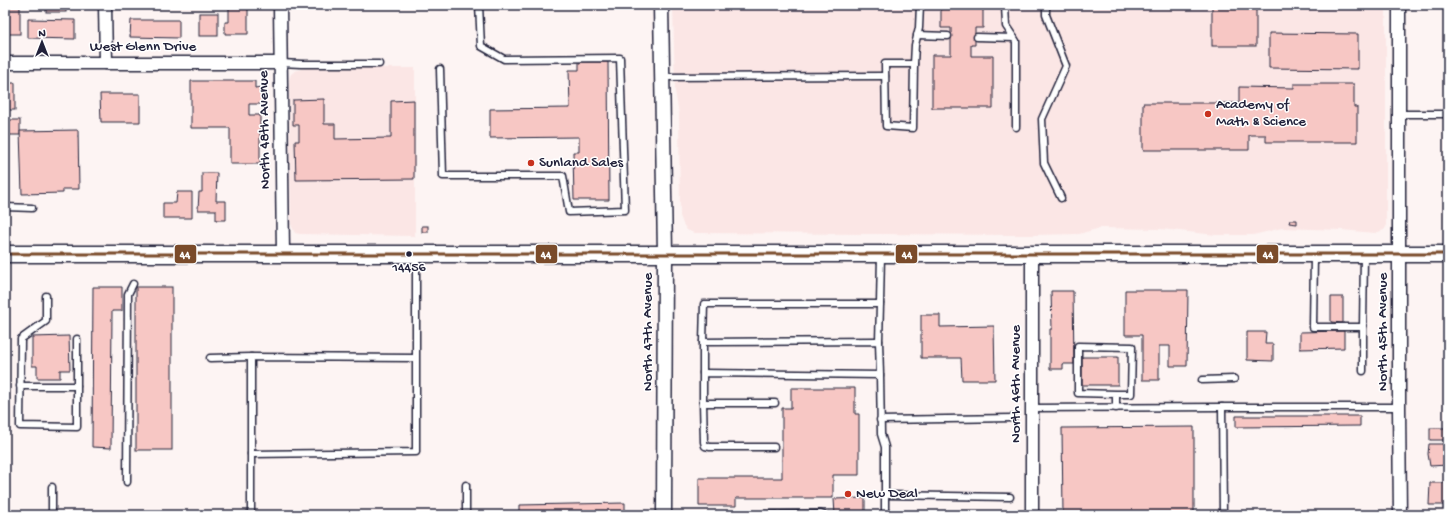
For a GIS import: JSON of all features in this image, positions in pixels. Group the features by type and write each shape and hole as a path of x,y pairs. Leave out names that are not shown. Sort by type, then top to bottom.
{"main road":[{"path":"5,254 1448,254"}],"street":[{"path":"105,5 106,63"},
{"name":"North 48th Avenue","path":"280,5 283,254"},
{"name":"North 47th Avenue","path":"661,5 665,254 664,515"},
{"name":"North 45th Avenue","path":"1399,5 1400,515"},
{"name":"West Glenn Drive","path":"5,63 281,63"},
{"name":"North 46th Avenue","path":"1032,254 1032,515"}],"lane":[{"path":"440,69 443,176 563,176 569,212 625,210 620,58 504,59 481,46 478,5"},
{"path":"914,64 885,64 886,126 913,128 915,45 920,28 920,5"},
{"path":"1005,5 1006,26 1016,41 1016,127"},
{"path":"1046,5 1046,15 1066,66 1042,119 1044,163 1061,198"},
{"path":"917,35 948,36"},
{"path":"977,37 1014,38"},
{"path":"281,63 379,64"},
{"path":"662,77 885,76"},
{"path":"1399,114 1448,114"},
{"path":"5,207 32,208"},
{"path":"251,454 416,452 416,254"},
{"path":"881,254 880,420 881,434 885,447 885,515"},
{"path":"1314,254 1313,327 1363,327"},
{"path":"1363,371 1364,254"},
{"path":"127,482 128,294 134,284"},
{"path":"46,296 46,321 21,339 20,426 77,427 77,339"},
{"path":"774,448 710,448 705,446 703,403 704,304 880,304"},
{"path":"703,342 880,341"},
{"path":"1078,346 1132,347 1131,394 1116,394 1078,393 1078,346"},
{"path":"251,357 251,515"},
{"path":"210,358 416,358"},
{"path":"703,373 880,375"},
{"path":"1202,380 1234,379"},
{"path":"20,386 77,386"},
{"path":"1116,394 1116,408"},
{"path":"703,403 776,403"},
{"path":"1222,407 1222,515"},
{"path":"1032,408 1399,407"},
{"path":"880,420 1013,418"},
{"path":"466,485 466,515"},
{"path":"52,487 52,515"},
{"path":"885,496 1010,497"},
{"path":"743,515 824,515"}],"shaded area":[{"path":"673,5 1386,5 1386,227 1384,230 1375,233 1342,230 1282,228 1253,235 1216,235 1161,229 1100,228 1079,234 1031,235 694,233 687,230 680,216 679,114 675,91"},
{"path":"305,68 415,68 415,236 295,233 291,224 289,80 291,74 295,71"}],"building":[{"path":"46,5 66,5 66,12 46,12"},
{"path":"229,5 248,5 248,34 225,34 225,22 229,22"},
{"path":"941,5 983,5 983,28 975,28 975,45 971,45 971,56 993,56 993,108 932,108 932,55 951,55 951,28 941,28"},
{"path":"1212,5 1256,5 1256,46 1212,46"},
{"path":"5,7 20,7 20,34 5,34"},
{"path":"199,13 218,13 218,36 199,36"},
{"path":"28,19 75,20 75,39 28,38"},
{"path":"131,20 179,20 179,38 130,37"},
{"path":"1269,33 1358,34 1358,69 1269,68"},
{"path":"579,62 608,62 609,200 574,200 573,152 579,152 579,137 490,138 490,109 570,108 569,70 579,70"},
{"path":"191,81 255,81 255,88 262,87 262,104 249,104 249,115 260,115 260,164 230,164 230,128 191,128"},
{"path":"5,83 15,83 15,110 5,110"},
{"path":"1294,84 1354,84 1354,107 1357,107 1357,142 1266,142 1266,135 1249,135 1249,150 1143,150 1143,103 1239,103 1239,87 1294,88"},
{"path":"100,94 140,94 140,122 101,122"},
{"path":"324,99 324,124 335,124 335,139 391,138 391,101 414,100 414,179 296,180 295,141 299,141 299,125 293,125 293,100"},
{"path":"5,120 20,120 20,135 5,135"},
{"path":"78,130 79,189 63,189 63,193 22,194 20,131"},
{"path":"202,173 217,173 216,201 226,201 226,220 216,220 216,210 198,210 199,192 202,192"},
{"path":"177,192 192,192 192,218 163,218 163,203 176,203"},
{"path":"1290,220 1297,220 1297,224 1289,223"},
{"path":"422,226 428,226 428,232 422,232"},
{"path":"93,287 122,287 122,311 112,311 111,448 92,447"},
{"path":"136,287 172,287 172,450 136,450"},
{"path":"1125,290 1188,290 1187,366 1170,366 1170,346 1159,346 1159,380 1142,380 1142,335 1125,335"},
{"path":"1051,291 1073,291 1074,364 1063,364 1063,369 1050,369 1050,329 1052,329"},
{"path":"1331,297 1343,297 1343,323 1331,322"},
{"path":"921,315 940,315 940,327 994,326 995,380 962,380 961,358 921,358"},
{"path":"1344,331 1344,348 1300,349 1300,332"},
{"path":"1247,332 1266,332 1265,344 1273,344 1273,361 1247,360"},
{"path":"69,336 70,370 60,370 60,378 37,378 37,366 32,366 32,337"},
{"path":"1082,357 1118,357 1118,385 1082,385"},
{"path":"791,388 855,388 855,414 859,414 859,475 833,475 833,498 736,498 736,506 699,506 699,478 782,478 782,408 791,408"},
{"path":"1236,416 1360,416 1360,426 1236,427"},
{"path":"1194,427 1194,515 1063,515 1062,428"},
{"path":"1430,428 1448,428 1448,440 1430,440"},
{"path":"1429,444 1448,444 1448,465 1430,466 1428,454"},
{"path":"1430,483 1448,483 1448,505 1429,505"},
{"path":"865,498 865,515 835,515 834,499"},
{"path":"625,503 625,515 519,515 519,505"}],"transit line":[{"name":"44","path":"5,254 1448,254"}],"place":[{"name":"Academy of Math & Science","path":"1208,114"},
{"name":"Sunland Sales","path":"531,163"},
{"name":"14456","path":"409,254"},
{"name":"New Deal","path":"848,494"}]}
